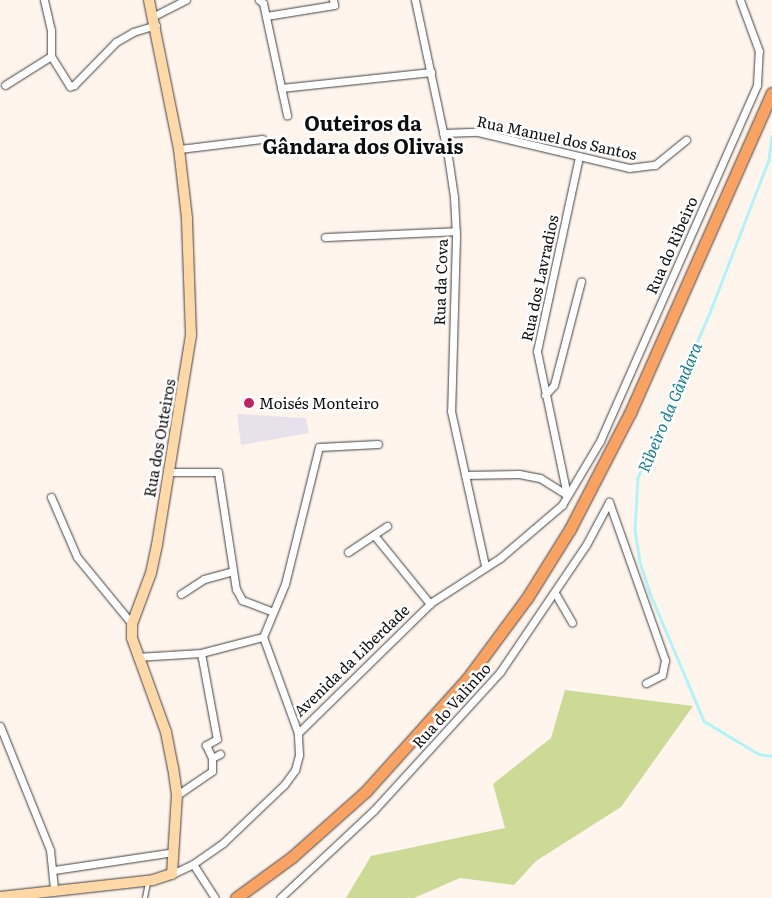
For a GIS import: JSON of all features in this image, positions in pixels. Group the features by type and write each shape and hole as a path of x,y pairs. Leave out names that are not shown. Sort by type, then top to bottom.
{"main road":[{"path":"236,898 292,857 384,772 467,679 527,598 570,529 630,414 772,93"}],"street":[{"path":"44,0 52,30 52,56 70,86 74,85 116,42 186,0"},
{"name":"Rua dos Outeiros","path":"149,0 155,20 179,149 187,218 190,346 166,472 152,565 132,624 132,638 137,657 168,740 177,795 172,874"},
{"path":"259,0 263,3 287,115"},
{"path":"266,16 334,5 333,0"},
{"name":"Rua da Cova","path":"414,0 443,133 456,231 450,384 452,411 485,565"},
{"name":"Rua do Ribeiro","path":"485,565 500,558 562,505 600,441 757,85 759,51 740,0"},
{"path":"5,86 52,56"},
{"path":"282,88 431,72"},
{"name":"Rua Manuel dos Santos","path":"443,133 478,132 629,168 655,165 686,140"},
{"path":"179,149 262,140"},
{"name":"Rua dos Lavradios","path":"567,495 537,351 579,156"},
{"path":"325,237 456,231"},
{"path":"545,395 554,385 581,282"},
{"path":"298,733 262,637 285,584 319,447 378,444"},
{"path":"166,472 215,471 220,474 236,589 242,600 273,612"},
{"path":"466,475 519,474 540,478 567,495"},
{"path":"51,496 77,556 132,624"},
{"name":"Rua do Valinho","path":"280,898 374,810 500,672 555,593 609,502 664,660 662,675 646,683"},
{"path":"348,552 387,526"},
{"path":"374,535 430,604"},
{"name":"Avenida da Liberdade","path":"0,896 31,895 54,889 148,880 172,874 193,864 233,834 288,781 298,760 298,733 430,604 485,565"},
{"path":"181,594 204,579 233,571"},
{"path":"555,593 572,622"},
{"path":"137,657 201,653 262,637"},
{"path":"177,795 212,771 212,758 206,745 217,739 201,653"},
{"path":"0,726 46,839 54,870 54,889"},
{"path":"212,758 220,754"},
{"path":"54,870 174,852"},
{"path":"193,864 215,898"}],"lane":[{"path":"145,898 148,880"}],"shaded area":[{"path":"237,414 306,418 309,433 241,445"}],"green space":[{"path":"565,690 693,706 621,807 536,861 514,885 460,878 414,898 346,898 371,856 505,828 493,784 551,738"}],"waterway":[{"name":"Ribeiro da Gândara","path":"772,136 769,160 710,313 638,478 635,530 640,562 650,593 704,721 759,754 772,756"}],"place":[{"name":"Moisés Monteiro","path":"249,403"}],"district":[{"name":"Outeiros da Gândara dos Olivais","path":"363,134"}]}
